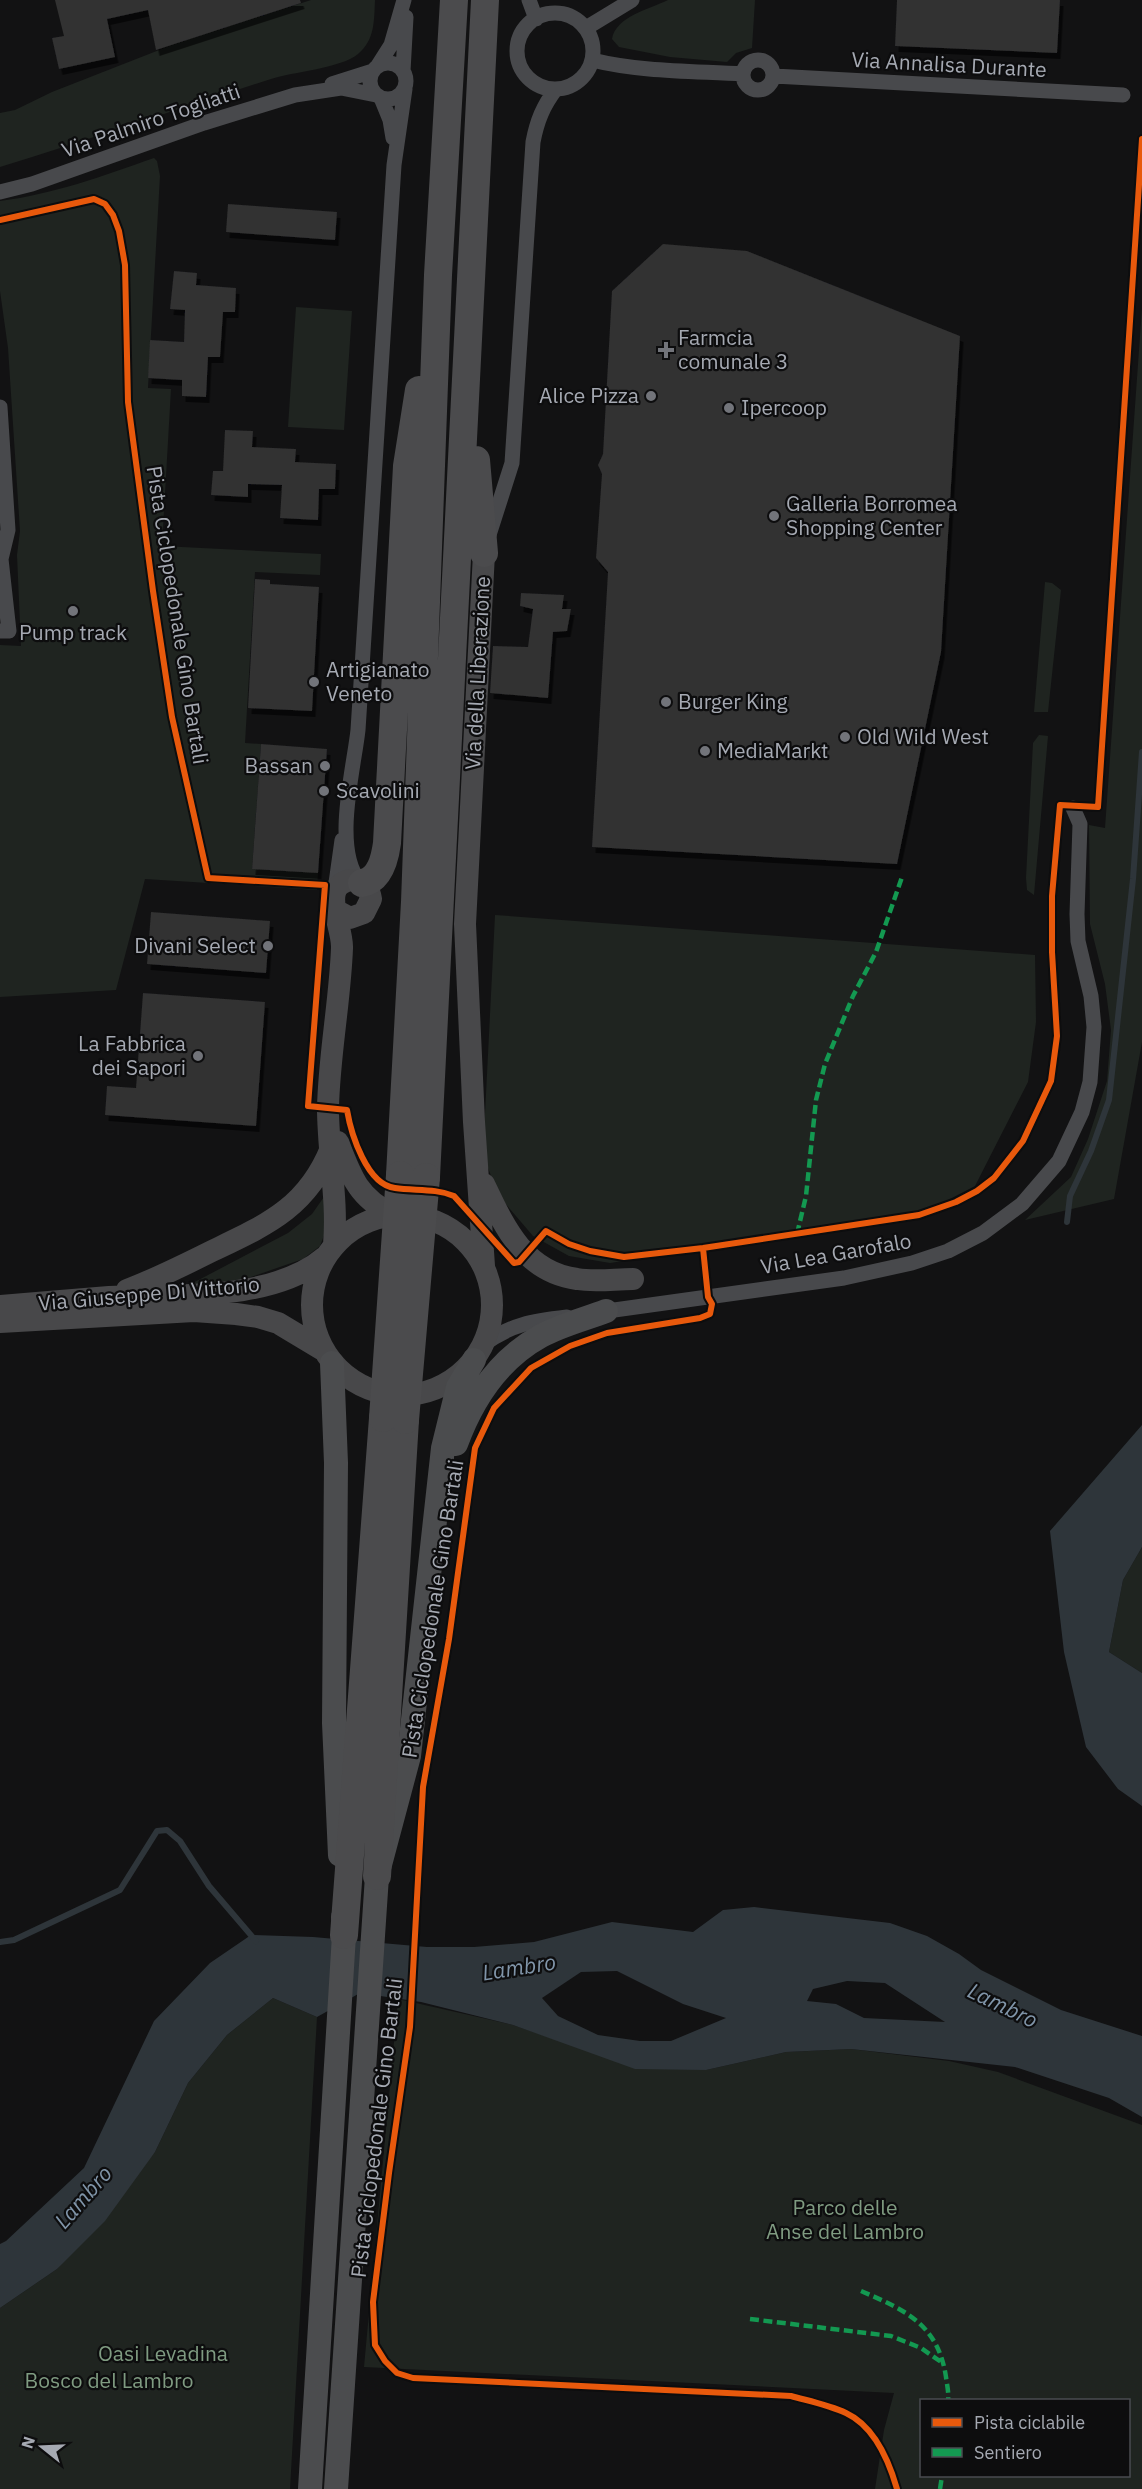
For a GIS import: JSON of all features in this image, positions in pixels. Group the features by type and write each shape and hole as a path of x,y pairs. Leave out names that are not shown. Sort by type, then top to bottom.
{"highway":[{"path":"413,1176 415,902 438,275 454,0"},
{"path":"344,1935 394,1419 413,1176 467,372 485,0"},
{"path":"361,883 368,882 376,874 383,861 387,843 407,466 438,275"},
{"path":"467,372 484,552"},
{"path":"377,1876 394,1419"}],"main road":[{"name":"Via della Liberazione","path":"484,552 465,924 484,1266"},
{"path":"341,976 351,940 371,899 368,890 361,883 344,882 336,901 343,944 328,1108 337,1208 330,1251 314,1283 312,1301 314,1327 328,1357 346,1377 360,1386 394,1396 417,1395 439,1388 458,1376 478,1353"},
{"path":"336,901 350,918 356,918 364,913"},
{"path":"330,1121 354,1181 363,1195 379,1208 394,1215"},
{"path":"107,1298 150,1281 276,1219 298,1201 310,1186 331,1148"},
{"path":"477,1168 506,1230 526,1254 541,1266 559,1275 578,1279 633,1279"},
{"path":"330,1251 355,1228 369,1221 394,1215 427,1218 445,1225 471,1246 484,1266 492,1300 490,1324 478,1353 458,1387 448,1424 409,1756 377,1876 336,2489"},
{"name":"Via Giuseppe Di Vittorio","path":"0,1306 222,1292 270,1284 311,1269 330,1251"},
{"name":"Via Giuseppe Di Vittorio","path":"0,1322 194,1311 236,1314 278,1323 328,1357"},
{"path":"430,1566 447,1470 461,1430 484,1388 519,1350 541,1336 606,1311"},
{"path":"310,2489 344,1935 333,1723 336,1463 328,1357"}],"street":[{"path":"394,165 392,129 370,81 391,45 405,0"},
{"path":"403,71 406,30 405,0"},
{"path":"529,0 536,19"},
{"path":"586,28 632,0"},
{"path":"560,13 578,21 586,28 593,49 592,60 579,81 568,87 556,89 535,83 526,76 520,64 518,51 520,39 526,27 536,19 548,14 560,13"},
{"path":"592,60 649,69 743,74"},
{"path":"756,60 768,64 774,76 767,87 754,90 746,85 743,74 747,65 756,60"},
{"path":"336,901 358,730 394,165 406,77 399,67 388,63 375,69"},
{"name":"Via Palmiro Togliatti","path":"0,192 32,184 204,123 316,91 375,69"},
{"name":"Via Annalisa Durante","path":"774,76 1123,95"},
{"name":"Via Palmiro Togliatti","path":"316,91 341,88 379,97"},
{"path":"379,97 397,97 405,89"},
{"name":"Via della Liberazione","path":"484,552 512,464 533,142 537,121 545,104 556,89"},
{"path":"0,407 8,530 1,560 9,631 0,631"},
{"name":"Via Lea Garofalo","path":"478,1353 499,1333 517,1325 844,1278 912,1263 948,1251 974,1238 1022,1204 1059,1161 1082,1112 1090,1082 1094,1027 1091,996 1078,941 1080,824 1073,807"},
{"path":"346,814 350,862 361,883"}],"green space":[{"path":"311,0 375,0 374,23 371,36 364,49 341,63 280,76 0,167 0,113 15,110 52,92 172,45"},
{"path":"668,0 755,0 752,48 736,53 727,62 670,57 619,47 612,39 620,24 627,19"},
{"path":"154,158 157,161 160,176 148,388 171,389 162,546 321,554 320,575 255,572 245,743 261,744 252,869 318,873 317,890 145,879 116,990 0,997 0,645 21,646 17,555 20,531 8,348 0,291 0,201 59,189"},
{"path":"296,307 352,311 344,430 288,427"},
{"path":"1142,308 1142,1042 1114,1199 1025,1220 1071,1177 1088,1139 1107,1081 1111,1030 1105,984 1090,924 1089,825 1105,828"},
{"path":"1045,582 1052,583 1061,590 1048,712 1034,712"},
{"path":"1039,735 1048,736 1034,895 1027,890 1026,878 1033,743"},
{"path":"495,915 1035,955 1036,1022 1028,1082 975,1186 919,1215 610,1263 569,1256 533,1236 498,1195 483,1154"},
{"path":"326,1194 326,1230 320,1246 303,1259 245,1279 189,1285 288,1233 312,1214"},
{"path":"1142,1547 1142,1673 1109,1652 1123,1580"},
{"name":"Oasi Levadina","path":"273,1998 317,2017 290,2489 0,2489 0,2308 57,2269 155,2152 188,2083 227,2035"},
{"name":"Parco delle Anse del Lambro","path":"398,1999 513,2025 554,2039 706,2070 786,2052 851,2049 949,2061 998,2072 1142,2125 1142,2489 875,2489 884,2430 894,2393 364,2367"}],"water":[{"path":"1142,1425 1142,1547 1123,1580 1109,1652 1142,1673 1142,1806 1118,1789 1086,1747 1064,1652 1050,1531"},
{"name":"Lambro","path":"754,1907 890,1923 927,1936 959,1954 981,1970 1061,2010 1142,2036 1142,2117 1109,2098 1015,2067 851,2049 786,2052 706,2070 635,2069 513,2025 421,2002 360,1993 317,2017 273,1998 227,2035 188,2083 155,2152 105,2221 57,2269 0,2308 0,2244 6,2241 84,2168 154,2021 210,1963 251,1935 313,1937 427,1947 474,1947 534,1942 612,1922 693,1932 723,1910","holes":["617,1971 683,2004 726,2018 671,2041 640,2041 598,2035 558,2016 542,1998 581,1972","847,1981 885,1983 945,2022 864,2018 836,2004 807,2001 813,1989"]}],"building":[{"path":"55,0 300,0 301,3 156,50 148,10 107,19 115,57 59,69 52,38 64,36"},
{"path":"897,0 1060,0 1057,53 895,46"},
{"path":"228,204 337,212 335,240 226,232"},
{"name":"Galleria Borromea Shopping Center","path":"663,244 747,251 960,336 941,652 897,864 592,847 608,572 596,558 602,474 598,465 603,454 612,291"},
{"path":"174,271 197,273 196,285 236,288 235,312 223,312 220,357 208,357 206,397 182,396 182,380 148,378 150,340 184,342 185,310 170,309"},
{"path":"225,430 253,431 252,447 296,449 295,462 336,464 335,489 319,489 318,520 280,518 282,485 248,484 248,497 211,495 213,471 223,471"},
{"path":"255,579 270,580 270,584 319,587 312,711 248,708"},
{"path":"521,593 564,595 562,609 571,609 567,631 553,632 548,698 490,693 493,646 528,647 533,609 520,606"},
{"path":"261,744 327,749 318,873 252,869"},
{"path":"151,912 270,921 266,973 147,964"},
{"path":"143,993 265,1002 256,1126 105,1115 107,1086 136,1088"}],"waterway":[{"path":"1067,1222 1070,1196 1091,1151 1109,1100 1133,879 1142,752"},
{"path":"0,1942 14,1940 120,1890 157,1831 167,1830 180,1841 209,1886 256,1941"}],"marked path":[{"path":"797,1234 806,1196 816,1100 825,1064 853,996 876,952 902,877"},
{"path":"861,2291 905,2313 927,2332 936,2344 942,2359 948,2399"},
{"path":"750,2319 891,2336 921,2348 944,2364"},
{"path":"940,2489 942,2477"}],"cycle path":[{"name":"Pista Ciclopedonale Gino Bartali","path":"0,220 94,199 105,204 113,215 119,231 125,265 128,402 153,591 172,717 208,878 325,885 308,1106 347,1110 352,1132 362,1157 376,1178 385,1185 395,1188 447,1193 454,1196 514,1263 519,1262 546,1231 569,1244 590,1251 624,1257 703,1248 919,1215 956,1202 977,1191 994,1178 1023,1141 1051,1081 1057,1036 1052,952 1052,896 1060,805 1098,807 1142,139"},
{"name":"Pista Ciclopedonale Gino Bartali","path":"703,1248 708,1297 712,1304 710,1314 700,1318 607,1333 570,1346 531,1368 494,1408 475,1448 449,1639 423,1787 410,2027 373,2302 375,2345 385,2361 397,2373 413,2378 791,2396 819,2403 846,2413 865,2426 885,2456 897,2489"}],"place":[{"name":"Farmcia comunale 3","path":"666,350"},
{"name":"Alice Pizza","path":"651,396"},
{"name":"Ipercoop","path":"729,408"},
{"name":"Galleria Borromea Shopping Center","path":"774,516"},
{"name":"Pump track","path":"73,611"},
{"name":"Artigianato Veneto","path":"314,682"},
{"name":"Burger King","path":"666,702"},
{"name":"Old Wild West","path":"845,737"},
{"name":"MediaMarkt","path":"705,751"},
{"name":"Bassan","path":"325,766"},
{"name":"Scavolini","path":"324,791"},
{"name":"Divani Select","path":"268,946"},
{"name":"La Fabbrica dei Sapori","path":"198,1056"}],"park label":[{"name":"Bosco del Lambro","path":"109,2381"}]}
